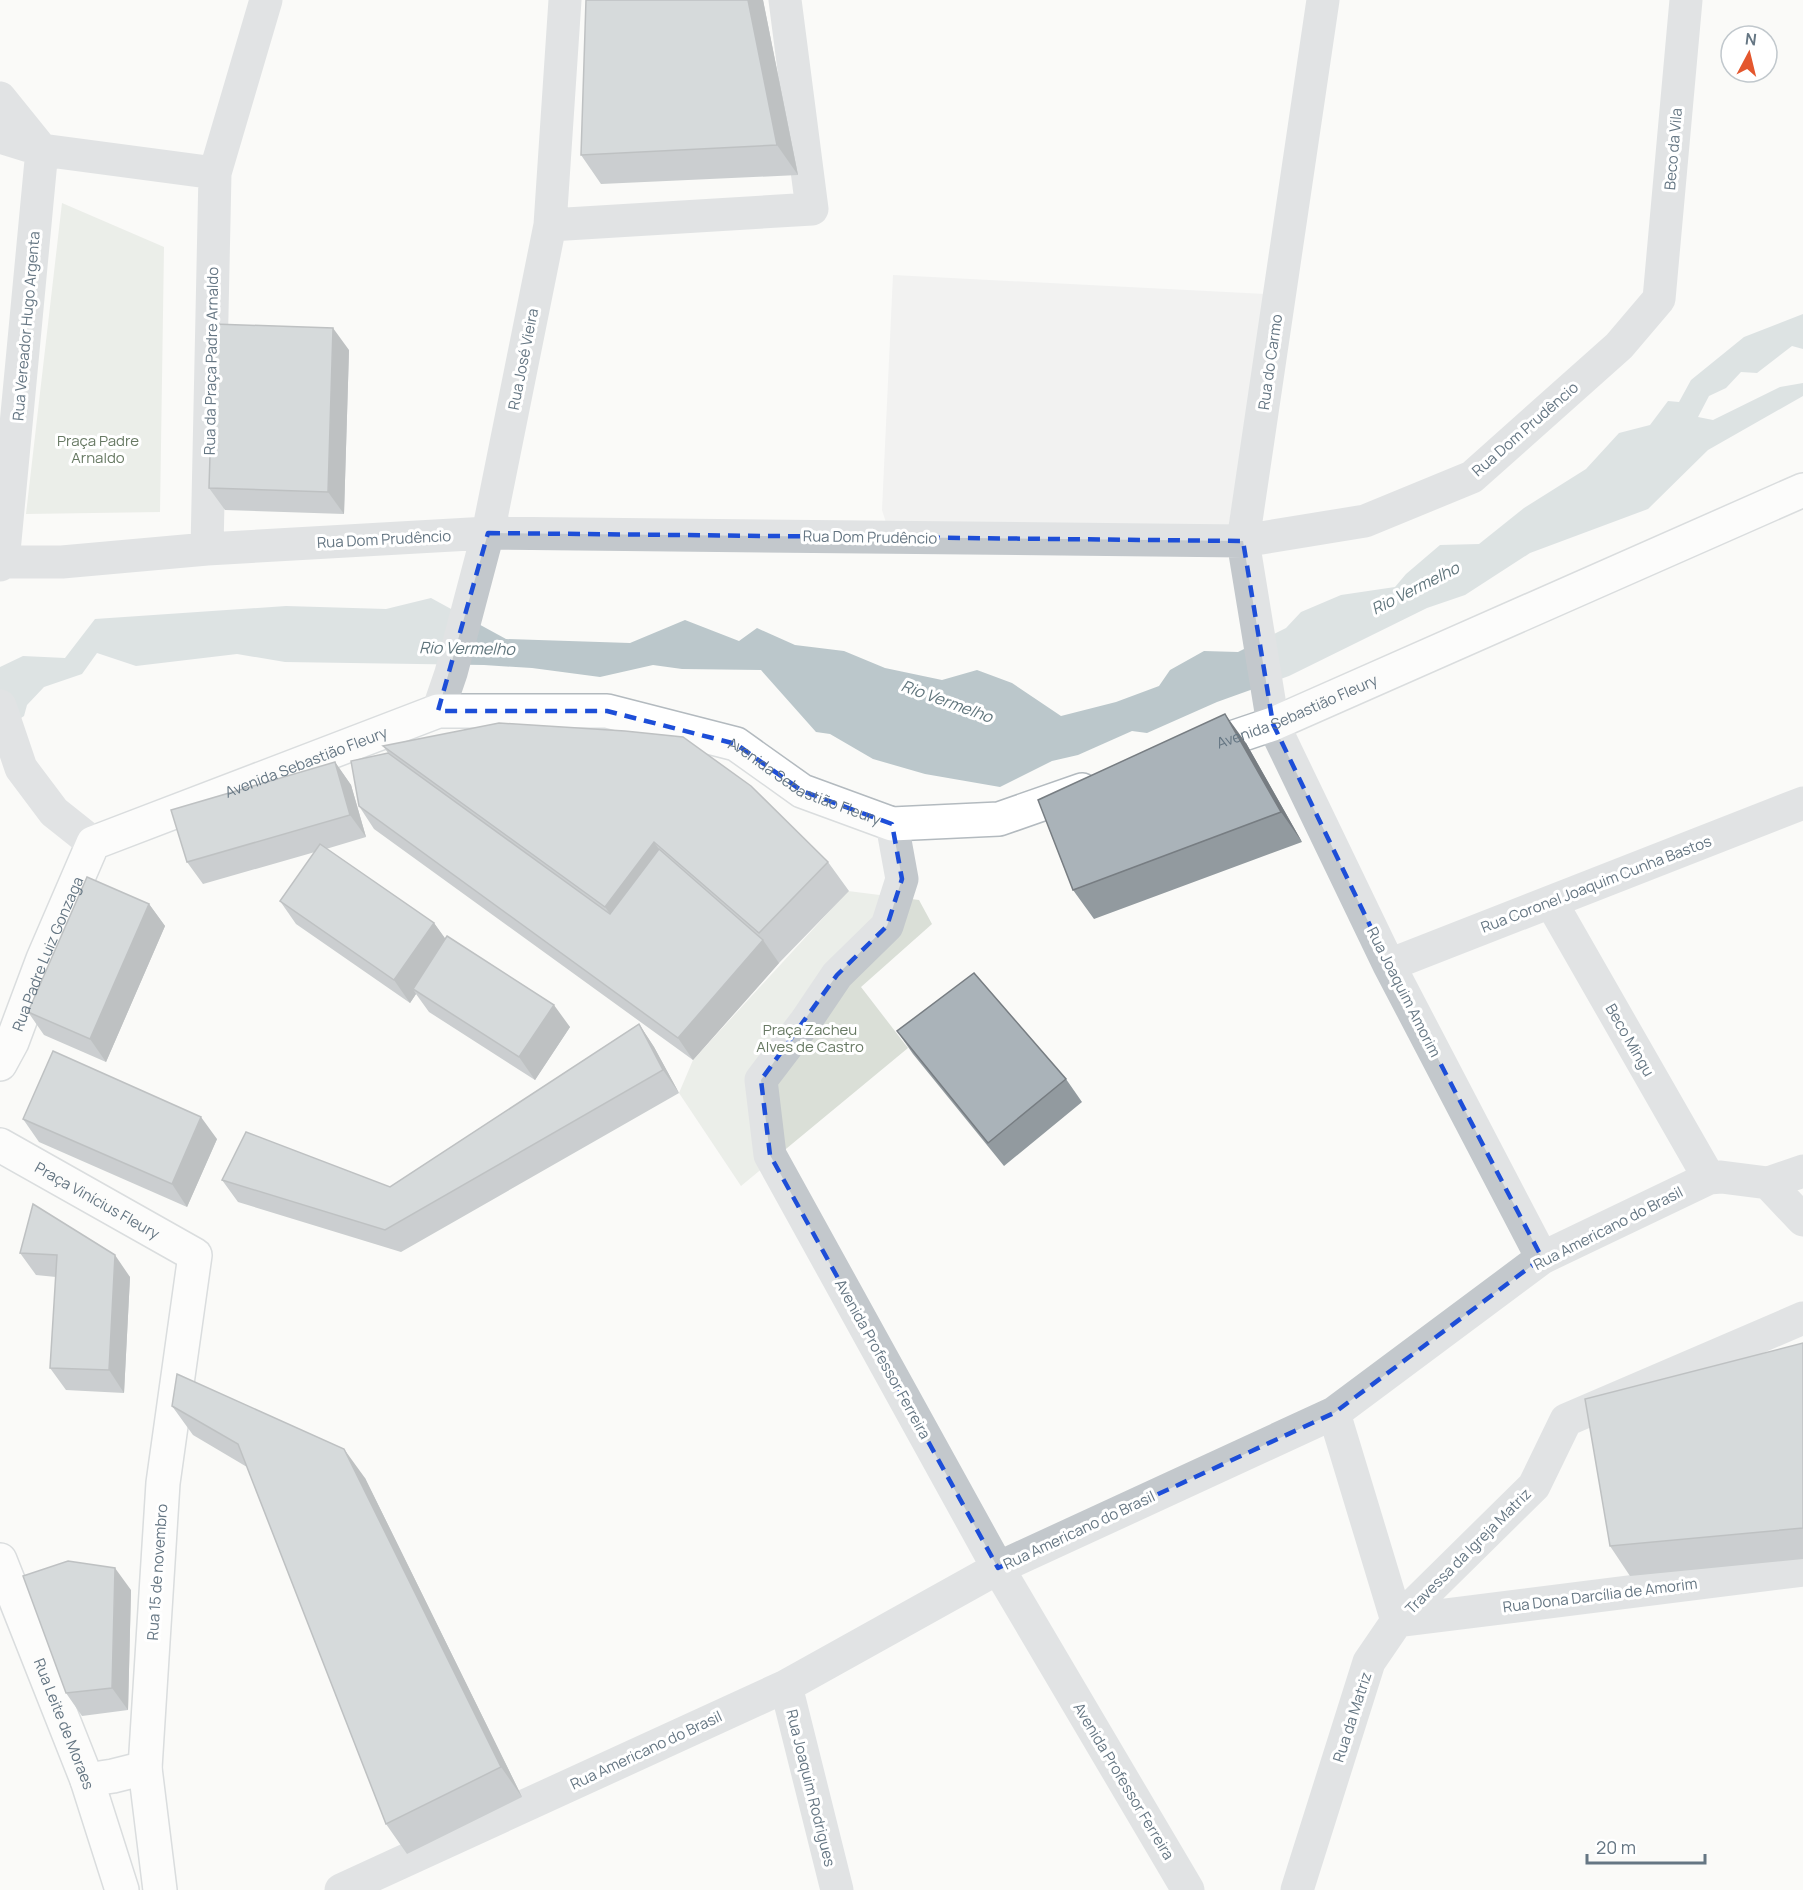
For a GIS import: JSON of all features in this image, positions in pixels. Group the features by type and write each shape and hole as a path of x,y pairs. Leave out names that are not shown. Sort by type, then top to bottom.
{"street":[{"name":"Rua da Praça Padre Arnaldo","path":"207,549 215,174 266,0"},
{"name":"Rua José Vieira","path":"438,711 451,673 485,545 550,225 565,0"},
{"path":"550,225 812,209 785,0"},
{"name":"Rua do Carmo","path":"1272,724 1245,554 1323,0"},
{"name":"Beco da Vila","path":"1659,299 1686,0"},
{"path":"0,100 42,150"},
{"path":"0,137 42,150 215,174"},
{"name":"Rua Vereador Hugo Argenta","path":"1,563 42,150"},
{"name":"Rua Dom Prudêncio","path":"1,563 62,562 207,549 485,545 1245,554 1365,521 1472,477 1618,346 1659,299"},
{"name":"Avenida Sebastião Fleury","path":"1174,758 1272,724 1803,489"},
{"path":"0,706 21,768 54,812 93,843"},
{"name":"Avenida Sebastião Fleury","path":"93,843 438,711 607,711 736,744 802,791 892,824 999,819 1108,781"},
{"name":"Rua Joaquim Amorim","path":"1272,724 1389,965 1542,1258"},
{"name":"Rua Coronel Joaquim Cunha Bastos","path":"1389,965 1803,803"},
{"name":"Avenida Professor Ferreira","path":"892,824 902,879 887,926 837,975 806,1021 761,1080 770,1155 998,1568 1188,1890"},
{"name":"Rua Padre Luiz Gonzaga","path":"0,1064 12,1042 43,959 93,843"},
{"name":"Beco Mingu","path":"1551,902 1709,1178"},
{"name":"Praça Vinícius Fleury","path":"0,1145 195,1256"},
{"name":"Rua Americano do Brasil","path":"341,1890 786,1686 998,1568 1334,1413 1542,1258 1709,1178 1722,1177 1768,1183 1803,1171"},
{"path":"1768,1183 1803,1220"},
{"name":"Rua 15 de novembro","path":"160,1890 145,1768 163,1483 195,1256"},
{"name":"Travessa da Igreja Matriz","path":"1397,1621 1534,1486 1566,1420 1803,1318"},
{"path":"1334,1413 1397,1621"},
{"name":"Rua Leite de Moraes","path":"0,1560 87,1780 122,1890"},
{"name":"Rua Dona Darcília de Amorim","path":"1397,1621 1803,1570"},
{"name":"Rua da Matriz","path":"1297,1890 1369,1662 1397,1621"},
{"name":"Rua Joaquim Rodrigues","path":"786,1686 837,1890"},
{"path":"87,1780 145,1768"}],"highlighted area":[{"path":"488,533 1243,541 1273,724 1389,965 1542,1258 1334,1413 998,1568 770,1155 761,1080 837,975 887,926 902,879 892,824 802,791 736,744 607,711 438,711"}],"shaded area":[{"path":"893,275 1265,294 1227,537 889,532 882,510"}],"green space":[{"name":"Praça Padre Arnaldo","path":"62,203 164,247 160,512 26,514"},
{"name":"Praça Zacheu Alves de Castro","path":"848,891 919,900 932,924 861,987 908,1048 741,1186 679,1093 693,1060"}],"water":[{"name":"Rio Vermelho","path":"1803,314 1803,349 1792,346 1757,373 1741,372 1726,388 1709,396 1698,417 1713,420 1780,387 1803,383 1803,396 1708,450 1648,509 1530,553 1465,595 1427,608 1289,676 1217,702 1147,733 1132,731 1078,755 1052,761 1000,787 925,774 873,759 830,734 816,732 761,670 682,669 653,665 600,677 532,668 484,665 285,662 237,654 136,666 97,653 82,674 44,687 27,705 24,716 0,732 0,667 23,656 65,658 95,619 286,606 386,609 431,598 506,639 630,643 685,620 739,641 757,628 795,645 844,651 885,668 942,680 977,670 1012,683 1061,716 1116,702 1159,686 1170,670 1204,651 1238,652 1286,628 1301,612 1341,595 1395,587 1406,574 1440,545 1479,544 1524,508 1586,469 1619,433 1650,425 1668,401 1679,402 1691,380 1744,337"}],"building":[{"path":"586,0 748,0 777,145 581,155"},
{"path":"214,324 333,328 328,492 209,488"},
{"path":"1225,714 1281,812 1073,890 1038,800"},
{"path":"499,723 683,737 751,786 828,862 759,933 654,842 605,907 383,746"},
{"path":"388,753 610,914 659,849 763,940 678,1038 359,806 351,761"},
{"path":"335,762 350,815 187,862 171,810"},
{"path":"320,844 434,923 394,980 280,901"},
{"path":"87,877 149,904 90,1039 28,1012"},
{"path":"447,936 554,1005 519,1057 413,989"},
{"path":"974,973 1066,1079 988,1143 897,1031"},
{"path":"639,1024 663,1070 385,1230 222,1180 246,1132 390,1187"},
{"path":"53,1051 201,1117 172,1184 23,1119"},
{"path":"33,1204 115,1255 109,1370 50,1368 57,1255 20,1253"},
{"path":"1803,1343 1803,1528 1610,1546 1585,1399"},
{"path":"177,1374 344,1449 501,1767 386,1824 238,1444 172,1406"},
{"path":"68,1561 115,1568 112,1688 66,1693 23,1576"}]}
